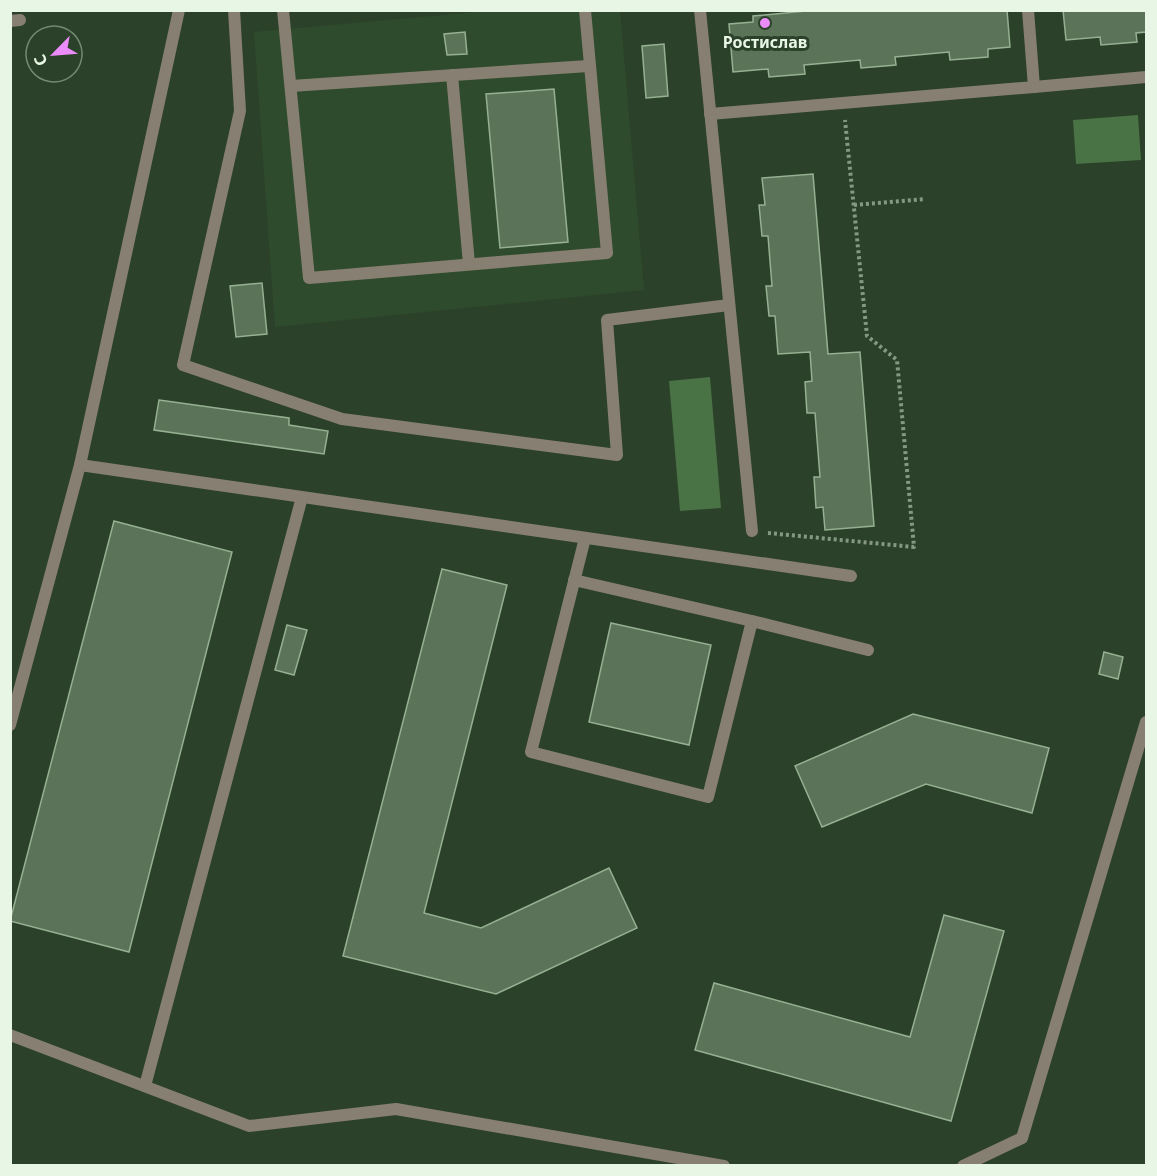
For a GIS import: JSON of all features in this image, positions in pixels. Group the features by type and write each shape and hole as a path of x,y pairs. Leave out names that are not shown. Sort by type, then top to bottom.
{"lane":[{"path":"10,724 80,465 179,10"},
{"path":"234,10 240,111 183,365 342,419 617,455 607,320 729,305"},
{"path":"283,10 309,278 606,253 588,66 585,10"},
{"path":"700,10 752,531"},
{"path":"1028,10 1034,87"},
{"path":"291,86 588,66"},
{"path":"452,75 469,264"},
{"path":"710,114 1146,77"},
{"path":"80,465 850,576"},
{"path":"145,1086 302,497"},
{"path":"585,538 531,752 708,797 752,621"},
{"path":"574,580 868,650"},
{"path":"963,1166 1022,1138 1146,722"},
{"path":"10,1035 249,1126 396,1109 724,1166"}],"path":[{"path":"752,531 914,547 897,360 867,336 843,103"},
{"path":"854,205 925,199"}],"shaded area":[{"path":"488,11 620,11 644,290 275,327 254,32"},
{"path":"1138,115 1141,160 1076,164 1073,120"},
{"path":"710,377 721,508 680,511 669,381"}],"building":[{"path":"816,10 1007,10 1010,47 988,49 988,57 950,60 949,52 895,57 896,65 861,68 860,60 804,65 805,74 769,77 768,69 733,72 729,24 753,22 753,16"},
{"path":"1063,10 1146,10 1146,32 1136,33 1137,42 1101,45 1100,37 1066,40"},
{"path":"465,32 467,54 447,55 444,34"},
{"path":"664,44 668,96 646,98 642,46"},
{"path":"554,89 568,242 500,248 486,94"},
{"path":"813,174 828,354 860,352 874,526 825,530 823,507 816,508 814,477 820,477 815,413 807,413 805,382 812,381 810,352 778,354 775,316 769,316 766,286 772,286 768,236 762,236 759,205 765,205 762,178"},
{"path":"262,283 267,334 236,337 230,286"},
{"path":"159,400 289,418 289,425 328,431 324,454 154,430"},
{"path":"114,521 232,552 129,952 10,921"},
{"path":"442,569 507,585 424,913 481,928 609,868 637,928 496,994 343,956"},
{"path":"611,623 711,645 689,745 589,722"},
{"path":"287,625 307,630 294,675 275,670"},
{"path":"1104,652 1123,657 1118,679 1099,674"},
{"path":"913,714 1049,748 1032,813 926,784 822,827 795,766"},
{"path":"944,915 1004,931 951,1121 695,1050 714,983 910,1037"}],"place":[{"name":"Ростислав","path":"765,23"}]}
